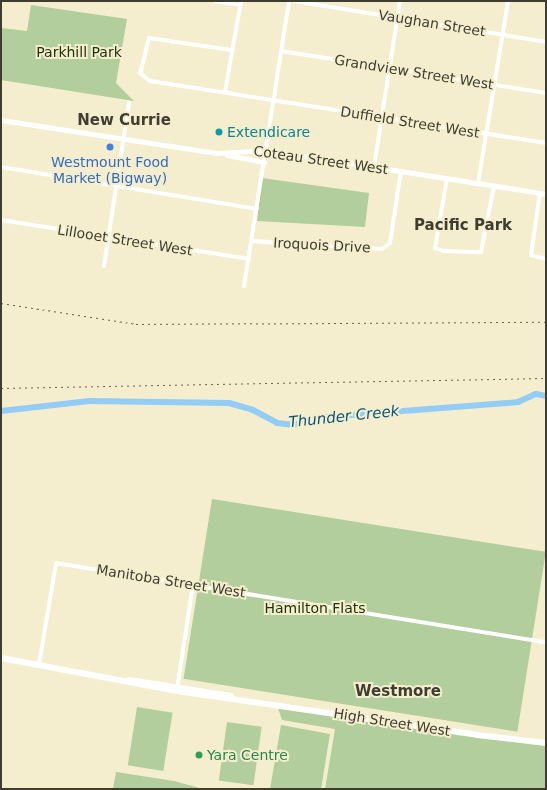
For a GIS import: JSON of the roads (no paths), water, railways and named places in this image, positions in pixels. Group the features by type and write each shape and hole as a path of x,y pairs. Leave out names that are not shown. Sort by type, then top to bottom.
{"main road":[{"name":"High Street West","path":"1,658 126,681 477,736 546,743"}],"street":[{"path":"215,1 240,3 225,92"},
{"path":"244,286 274,101 288,1"},
{"name":"Vaughan Street","path":"294,1 546,42"},
{"path":"374,167 400,1"},
{"path":"478,183 494,84 504,35 508,1"},
{"name":"Duffield Street West","path":"232,50 149,38 146,41 140,73 150,81 546,143"},
{"name":"Grandview Street West","path":"281,51 546,93"},
{"path":"104,266 129,103"},
{"name":"Coteau Street West","path":"1,120 216,153 266,150 546,194"},
{"path":"216,153 264,162"},
{"path":"1,167 257,209"},
{"name":"Iroquois Drive","path":"252,241 382,249 390,243 402,171"},
{"path":"447,178 435,248 443,251 481,252 494,186"},
{"path":"540,193 531,255 546,259"},
{"name":"Lillooet Street West","path":"1,220 249,259"},
{"name":"Manitoba Street West","path":"39,664 56,563 546,642"},
{"path":"177,688 193,585"}],"waterway":[{"name":"Thunder Creek","path":"1,411 89,401 229,403 253,410 277,423 294,425 312,418 518,402 536,394 546,396"}],"railway":[{"path":"1,303 136,324 546,322"},
{"path":"1,388 546,378"}],"place":[{"name":"Extendicare","path":"219,132"},
{"name":"Westmount Food Market (Bigway)","path":"110,147"},
{"name":"Yara Centre","path":"199,755"}],"district":[{"name":"New Currie","path":"124,121"},
{"name":"Pacific Park","path":"463,226"},
{"name":"Westmore","path":"398,692"}],"park label":[{"name":"Parkhill Park","path":"79,52"},
{"name":"Hamilton Flats","path":"315,608"}]}
